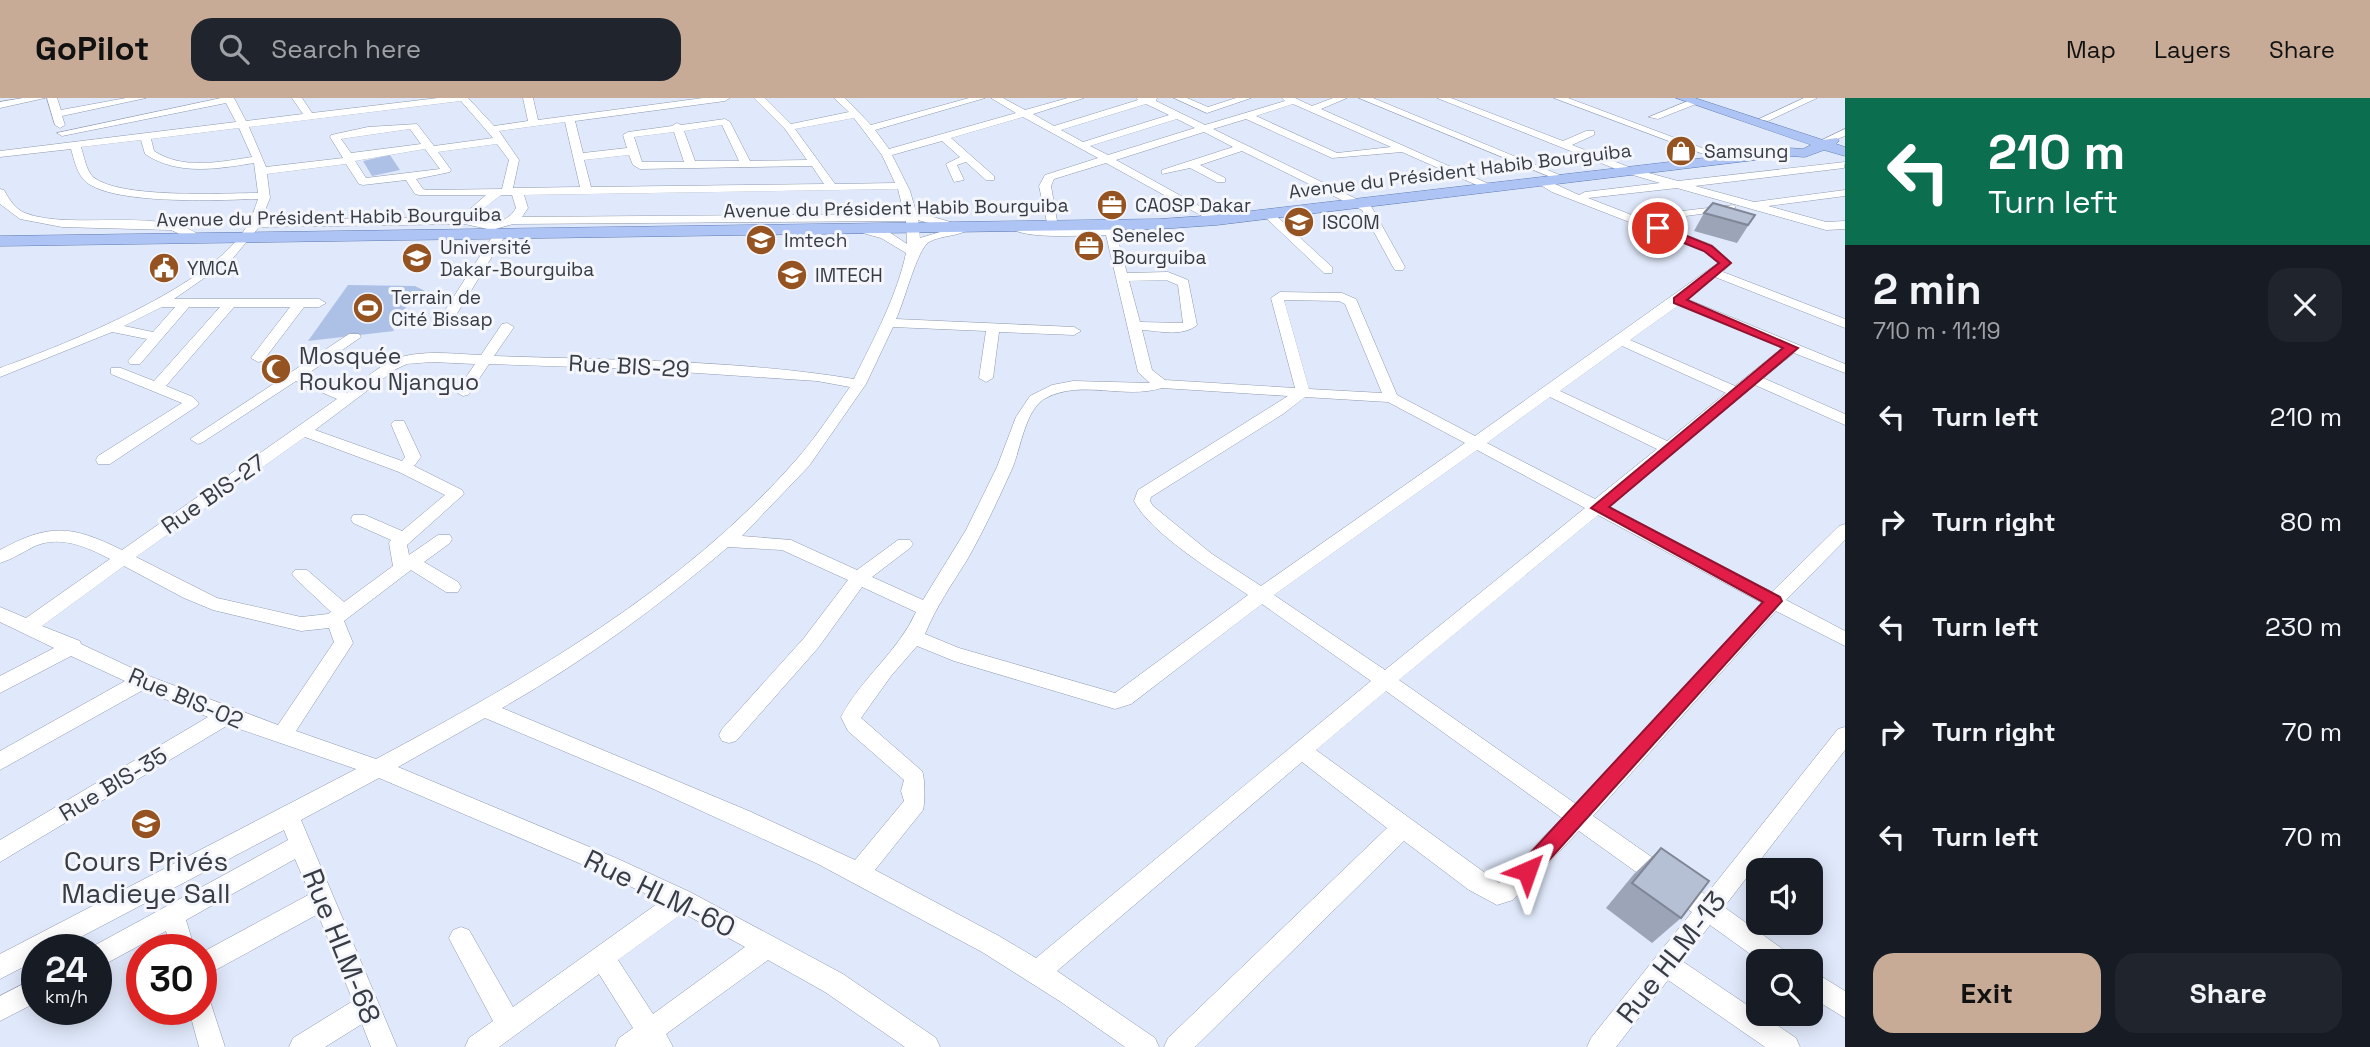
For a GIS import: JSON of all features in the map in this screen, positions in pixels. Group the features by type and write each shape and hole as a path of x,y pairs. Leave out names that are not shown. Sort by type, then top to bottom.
{"main road":[{"path":"1691,99 1759,121 1845,158"},
{"path":"1759,121 1779,135 1816,145 1845,158"},
{"name":"Avenue du Président Habib Bourguiba","path":"0,241 195,237 250,230 847,228 911,220 963,228 1110,228 1217,220 1492,188 1729,160 1816,145"}],"street":[{"path":"0,106 40,98"},
{"path":"52,98 62,133 71,145 86,177 94,184 136,194 264,196"},
{"path":"57,114 141,98"},
{"path":"297,98 310,117"},
{"path":"352,98 362,111 368,130"},
{"path":"0,153 362,111 407,101 463,98 492,129 514,160 507,192 471,211 467,220"},
{"path":"528,98 533,122"},
{"path":"618,98 622,111"},
{"path":"492,129 574,114 622,111 664,102 726,98"},
{"path":"759,98 789,127 832,187"},
{"path":"0,967 289,816 484,709 653,600 773,496 832,424 859,384 891,323 906,281 911,253 911,220 887,152 857,114 838,98"},
{"path":"868,129 980,98"},
{"path":"996,98 1217,220"},
{"path":"887,152 1079,98"},
{"path":"1179,98 1207,110 1246,98"},
{"path":"1312,108 1342,98"},
{"path":"1364,98 1562,178"},
{"path":"1442,98 1630,171 1826,226 1845,225"},
{"path":"1460,105 1476,98"},
{"path":"1559,98 1729,160"},
{"path":"1759,121 1812,98"},
{"path":"0,373 112,328 162,303 225,257 250,230 264,196 262,171 230,99 62,133"},
{"path":"1053,129 1148,99 1369,211 1399,267"},
{"path":"1053,226 1046,181 1056,175 1247,116 1291,99 1492,188"},
{"path":"1654,117 1691,99"},
{"path":"664,102 691,164"},
{"path":"926,104 936,110"},
{"path":"574,114 578,157 586,191"},
{"path":"789,127 857,114"},
{"path":"1083,145 1177,116"},
{"path":"1247,116 1336,156 1405,149"},
{"path":"746,164 725,122 675,126 628,134 636,163 640,166 814,163"},
{"path":"413,126 429,148 446,170 363,182 335,138 368,130 413,126"},
{"path":"1816,145 1845,132"},
{"path":"1563,145 1590,133"},
{"path":"145,136 149,152 168,162 224,164 257,159"},
{"path":"943,136 990,178"},
{"path":"262,171 500,140"},
{"path":"1166,172 1241,148"},
{"path":"578,157 632,151"},
{"path":"958,180 951,164 968,158"},
{"path":"1585,195 1820,167 1845,158"},
{"path":"1191,164 1221,180"},
{"path":"1820,167 1845,180"},
{"path":"409,176 422,193 901,186"},
{"path":"914,637 954,654 1115,701 1124,698 1261,595 1621,341 1726,263 1708,248 1556,190 1540,181"},
{"path":"0,192 5,203 20,216 62,223 173,227 195,237"},
{"path":"449,315 492,231 512,221 522,212 507,192"},
{"path":"1647,218 1845,193"},
{"path":"1267,213 1328,270"},
{"path":"250,230 467,220 492,231"},
{"path":"512,221 911,220"},
{"path":"1010,226 1029,230 1110,228 1145,372 1161,384"},
{"path":"1826,226 1845,239"},
{"path":"847,228 885,235 911,253"},
{"path":"911,253 924,240 963,228"},
{"path":"1715,273 1845,324"},
{"path":"1121,278 1168,276 1184,283 1190,325 1184,328 1133,326"},
{"path":"1303,392 1277,298 1285,294 1342,297 1351,302 1391,398"},
{"path":"1678,300 1845,369"},
{"path":"162,303 318,303"},
{"path":"258,358 300,303"},
{"path":"135,361 185,304"},
{"path":"158,387 230,304"},
{"path":"891,323 1074,331"},
{"path":"463,392 507,327"},
{"path":"112,328 157,337"},
{"path":"986,378 993,328"},
{"path":"198,439 354,337"},
{"path":"1621,341 1738,393"},
{"path":"1037,973 1384,681 1792,348"},
{"name":"Rue BIS-29","path":"398,362 432,358 627,364 805,376 859,384"},
{"name":"Rue BIS-27","path":"29,626 120,558 304,431 398,362"},
{"path":"104,460 192,403 116,371"},
{"path":"294,375 349,399"},
{"path":"1754,379 1845,420"},
{"path":"859,873 915,803 912,791 915,777 855,725 851,717 884,671 914,637 926,609 958,562 983,515 1034,398 1078,384 1148,388 1161,384 1391,398 1845,639"},
{"path":"1549,391 1670,449"},
{"path":"1303,392 1278,411 1144,494 1142,501 1147,510 1206,558 1763,949"},
{"path":"399,424 413,454 412,460 405,468"},
{"path":"304,431 462,488 397,545 407,565 452,587"},
{"path":"359,519 403,538"},
{"path":"1301,751 1477,883 1497,894 1510,888 1577,818 1774,601 1845,530"},
{"path":"0,557 30,542 55,535 81,541 211,603 258,612 304,626 320,625 339,615 444,540"},
{"path":"724,541 785,544 926,609"},
{"path":"729,735 811,643 859,578 904,544"},
{"path":"281,737 344,643 339,615 301,574"},
{"name":"Rue BIS-02","path":"3,617 29,626 142,681 226,716 378,768"},
{"path":"0,685 73,646"},
{"path":"0,761 142,681"},
{"path":"484,709 731,811 859,873 1037,973 1146,1047"},
{"name":"Rue BIS-35","path":"0,852 226,716"},
{"name":"Rue HLM-13","path":"1600,1047 1845,735"},
{"name":"Rue HLM-60","path":"378,768 608,865 682,900 834,983 927,1047"},
{"name":"Rue HLM-68","path":"289,816 384,1047"},
{"path":"1177,1047 1402,828"},
{"name":"Rue HLM-68","path":"112,948 300,844"},
{"path":"217,957 323,899"},
{"path":"478,1047 682,900"},
{"path":"173,915 178,934"},
{"path":"461,938 508,1023"},
{"path":"628,1047 655,1039 767,946"},
{"path":"603,958 655,1039"},
{"path":"1667,965 1787,1047"},
{"path":"1823,990 1845,1006"},
{"path":"0,1009 21,998"},
{"path":"302,1047 367,1006"},
{"path":"205,1025 212,1047"}],"shaded area":[{"path":"390,155 400,170 372,176 363,161"},
{"name":"Terrain de Cité Bissap","path":"348,285 415,286 427,292 421,293 390,323 394,331 308,341"}],"building":[{"path":"1713,203 1755,215 1748,225 1704,213"},
{"path":"1661,848 1709,881 1681,918 1632,883"}],"place":[{"name":"Samsung","path":"1681,151"},
{"name":"CAOSP Dakar","path":"1112,205"},
{"name":"ISCOM","path":"1299,222"},
{"name":"Imtech","path":"761,240"},
{"name":"Senelec Bourguiba","path":"1089,246"},
{"name":"Université Dakar-Bourguiba","path":"417,258"},
{"name":"YMCA","path":"164,268"},
{"name":"IMTECH","path":"792,275"},
{"name":"Terrain de Cité Bissap","path":"368,308"},
{"name":"Mosquée Roukou Njanguo","path":"276,369"},
{"name":"Cours Privés Madieye Sall","path":"146,824"}],"route":[{"path":"1527,871 1774,601 1598,508 1792,348 1678,300 1726,263 1708,248 1658,228"}]}
